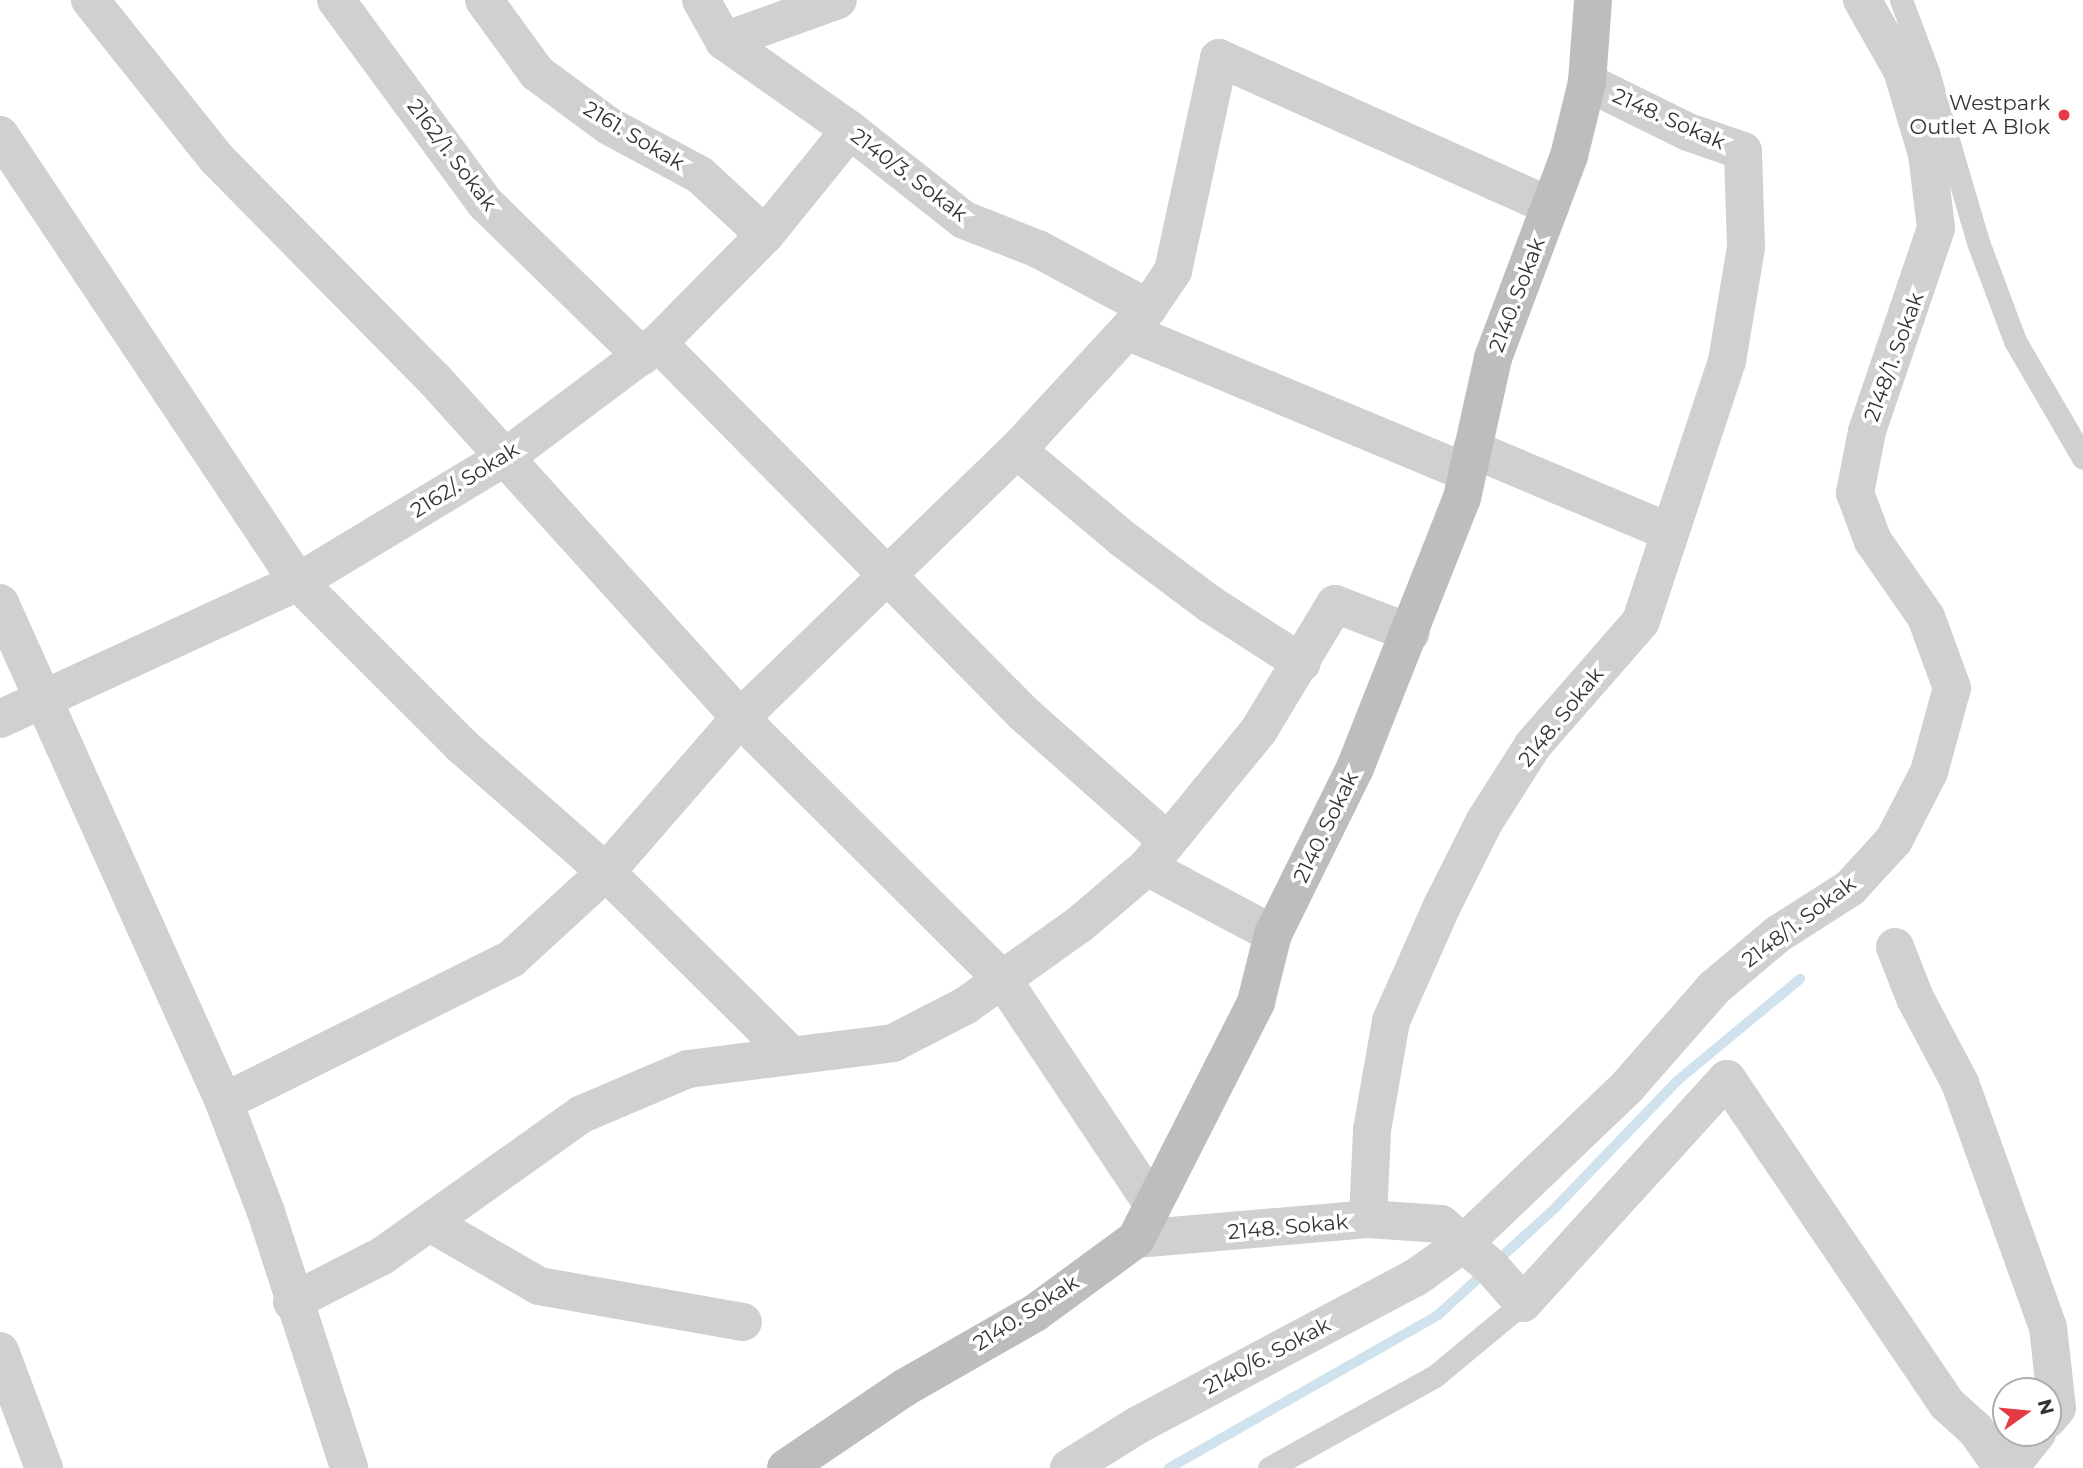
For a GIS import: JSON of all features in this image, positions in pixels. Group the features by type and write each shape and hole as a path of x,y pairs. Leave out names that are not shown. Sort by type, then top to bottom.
{"street":[{"path":"90,0 217,159 507,456 740,718 1003,980 1150,1202"},
{"name":"2162/1. Sokak","path":"336,0 486,204 650,349 888,579 1023,713 1157,853 1273,934"},
{"name":"2161. Sokak","path":"484,0 537,73 609,127 700,175 765,235"},
{"name":"2140/3. Sokak","path":"701,0 724,41 849,130 964,220 1038,249 1139,320 1470,461 1669,532"},
{"path":"724,41 838,0"},
{"name":"2140. Sokak","path":"786,1468 904,1388 1035,1312 1136,1239 1150,1202 1256,1002 1273,934 1355,768 1411,633 1470,461 1493,358 1569,156 1587,82 1593,0"},
{"name":"2148/1. Sokak","path":"1464,1243 1628,1087 1715,987 1778,934 1850,888 1894,840 1929,772 1952,688 1926,617 1872,541 1855,494 1867,431 1913,306 1936,228 1927,153 1902,70 1861,0"},
{"path":"224,1101 511,959 606,872 740,718 888,579 1017,450 1139,320 1173,271 1219,58 1550,206"},
{"name":"2148. Sokak","path":"1136,1239 1368,1219 1372,1130 1391,1021 1484,822 1533,745 1641,621 1727,361 1746,248 1743,151 1688,132 1587,82"},
{"name":"2162/. Sokak","path":"0,719 298,582 507,456 650,349 765,235 849,130"},
{"path":"0,135 298,582 462,747 606,872 791,1055"},
{"path":"1017,450 1123,539 1210,604 1302,663"},
{"path":"0,603 224,1101 266,1212 292,1301 349,1468"},
{"path":"292,1301 382,1256 582,1114 688,1069 893,1043 965,1006 1003,980 1157,853 1259,730 1302,663 1335,604 1411,633"},
{"path":"1895,947 1915,998 1960,1083 2048,1327 2054,1377"},
{"path":"1368,1219 1441,1224 1464,1243 1523,1304 1727,1079 1940,1394 1993,1450 2003,1468"},
{"path":"430,1223 539,1286 743,1322"},
{"name":"2140/6. Sokak","path":"1069,1468 1138,1424 1415,1278 1464,1243"},
{"path":"0,1350 44,1468"},
{"path":"2009,1468 2026,1447"}],"lane":[{"path":"1901,0 1928,72 1978,242 2015,341 2083,458"},
{"path":"1269,1468 1434,1376 1523,1304"}],"waterway":[{"path":"1169,1468 1438,1315 1554,1209 1677,1081 1800,979"}],"place":[{"name":"Westpark Outlet A Blok","path":"2064,115"}]}
